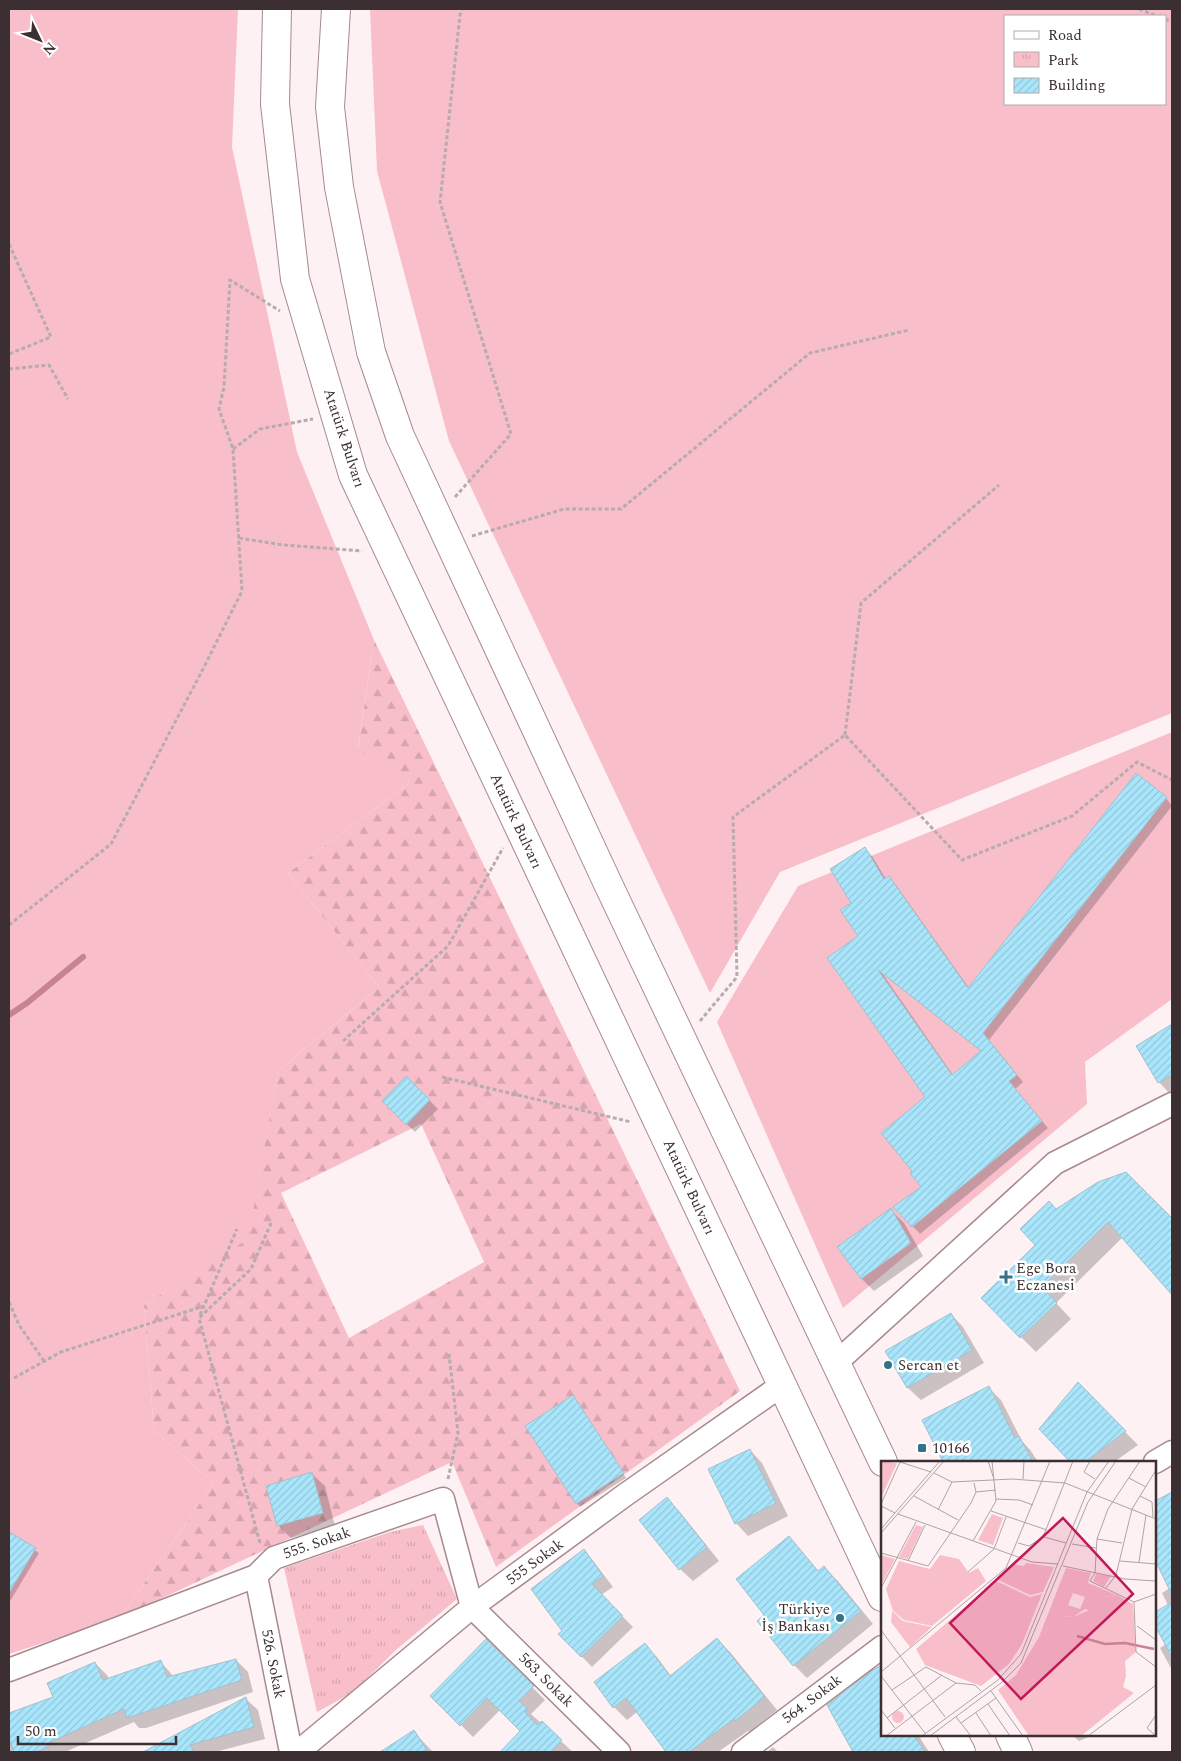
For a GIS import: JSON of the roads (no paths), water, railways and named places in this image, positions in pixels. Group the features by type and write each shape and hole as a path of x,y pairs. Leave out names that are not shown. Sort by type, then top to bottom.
{"main road":[{"name":"Atatürk Bulvarı","path":"277,9 275,104 295,280 353,475 881,1595"},
{"path":"336,9 330,107 339,187 371,352 400,436 683,1041 883,1461"},
{"path":"953,1736 961,1752"},
{"path":"1010,1736 1018,1752"}],"street":[{"path":"836,1363 1055,1163 1172,1104"},
{"name":"555 Sokak","path":"298,1752 472,1608 625,1495 782,1385"},
{"path":"1156,1461 1172,1452"},
{"name":"555. Sokak","path":"9,1670 261,1571 274,1558 443,1499 472,1608"},
{"name":"526. Sokak","path":"261,1571 290,1752"},
{"name":"563. Sokak","path":"472,1608 619,1752"},
{"name":"564. Sokak","path":"743,1752 881,1648"}],"waterway":[{"path":"9,1015 27,1003 83,957"}],"place":[{"name":"Ege Bora Eczanesi","path":"1006,1277"},
{"name":"Sercan et","path":"888,1365"},
{"name":"10166","path":"922,1448"},
{"name":"Türkiye İş Bankası","path":"840,1618"}]}
